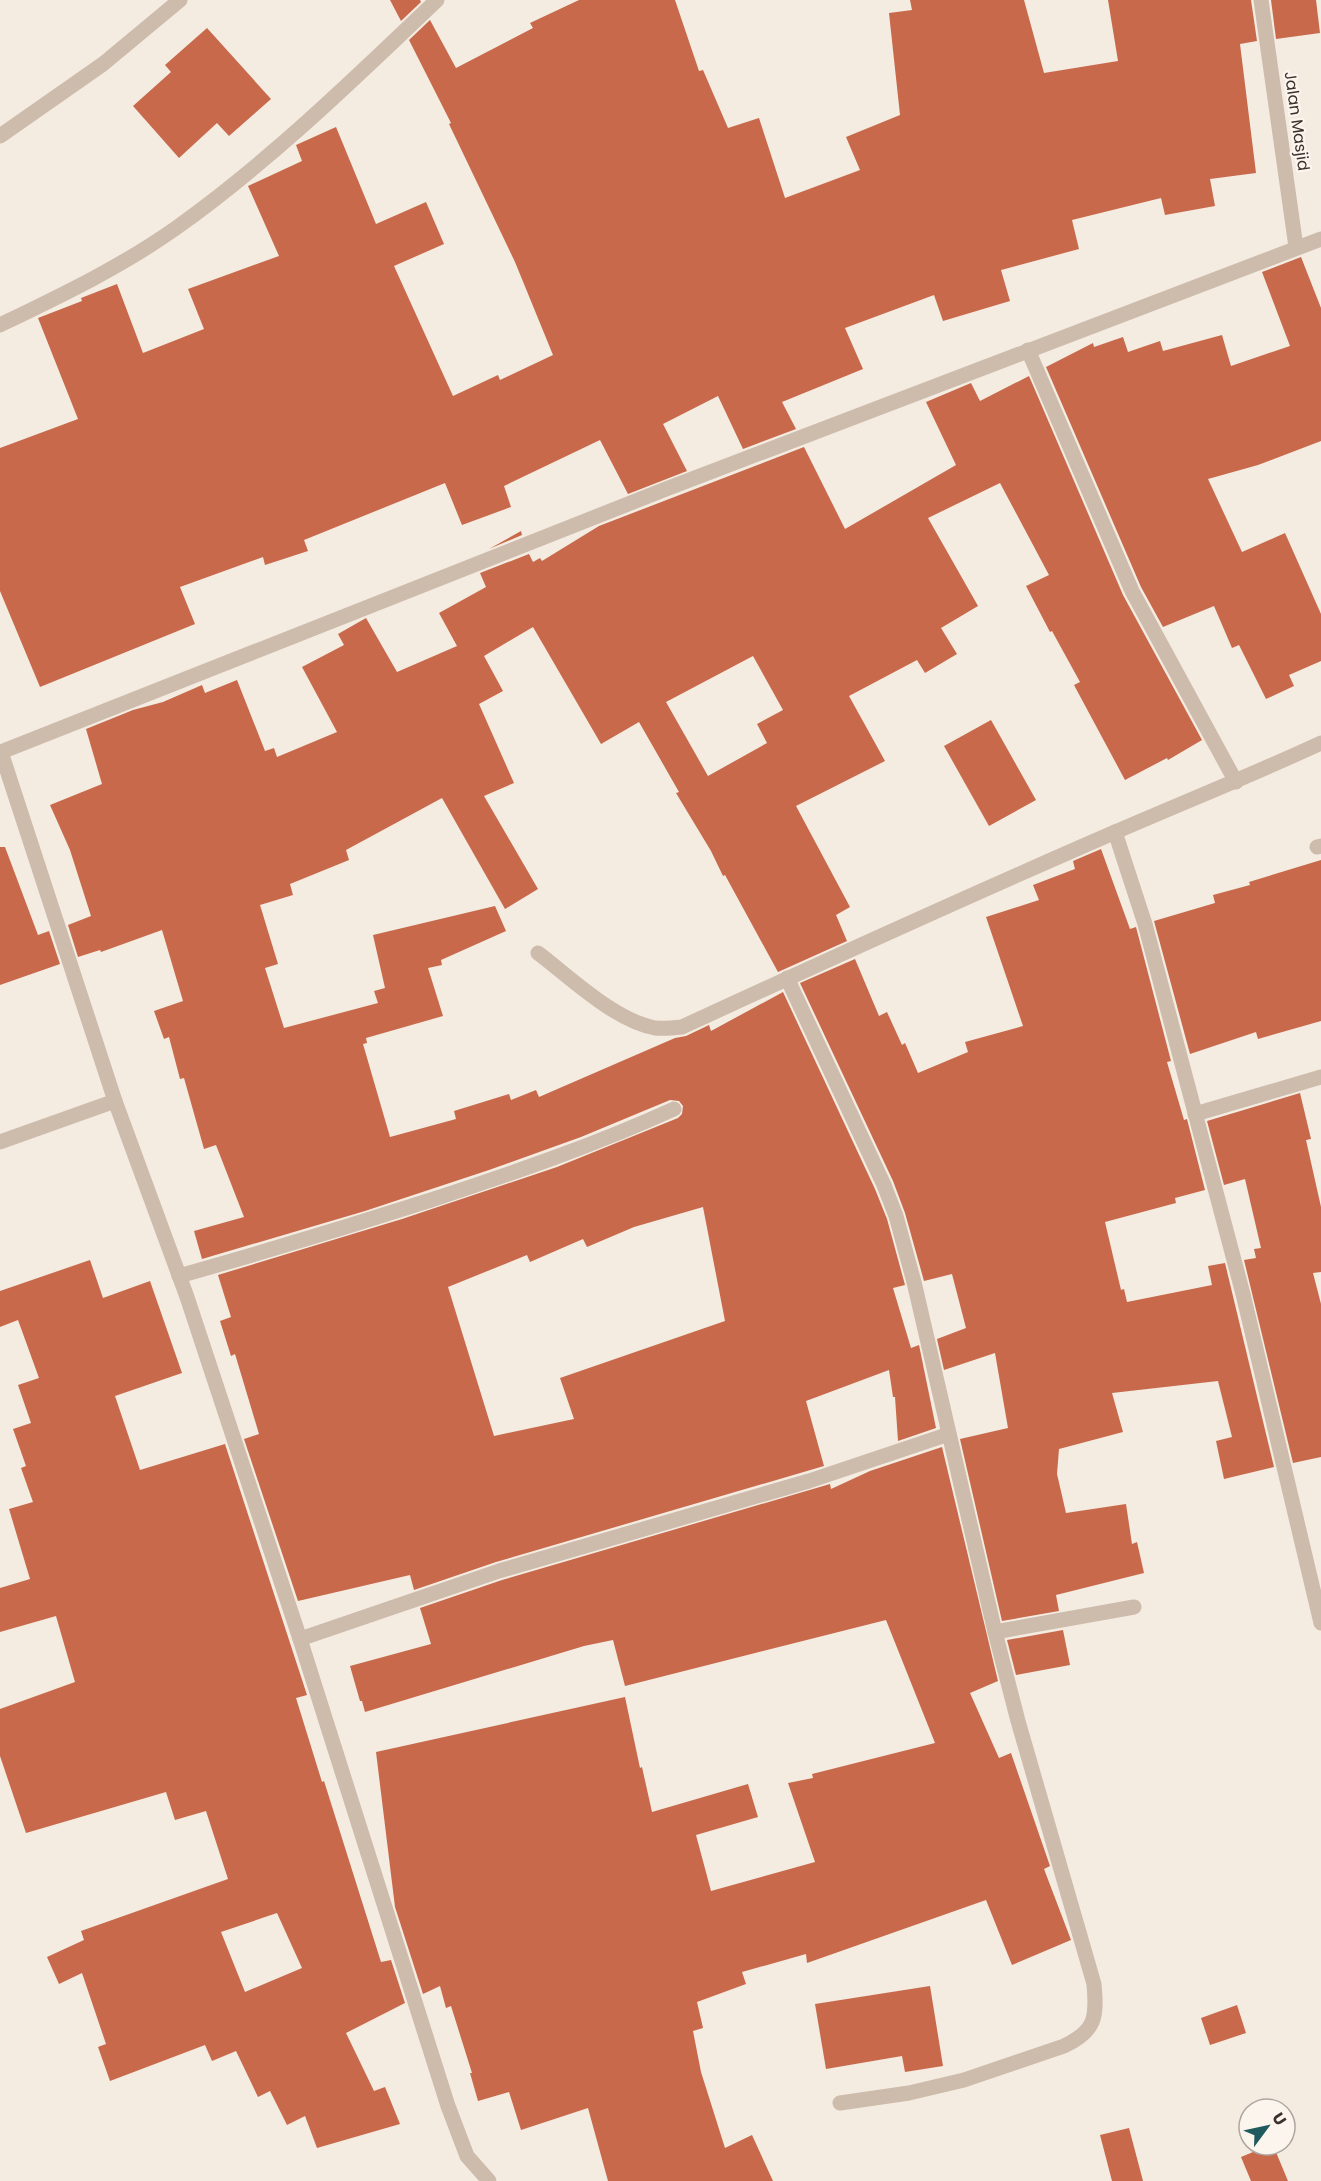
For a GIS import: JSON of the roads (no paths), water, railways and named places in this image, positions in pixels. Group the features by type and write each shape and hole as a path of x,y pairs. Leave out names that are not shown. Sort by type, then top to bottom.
{"street":[{"path":"0,136 103,64 180,0"},
{"path":"0,325 92,280 175,229 261,163 300,129 437,0"},
{"name":"Jalan Masjid","path":"1261,0 1296,247"},
{"path":"489,2181 467,2156 448,2106 300,1639 179,1276 115,1101 0,750 666,489 1321,238"},
{"path":"1028,351 1132,591 1236,782"},
{"path":"538,953 612,1009 639,1023 656,1028 682,1027 849,949 1321,743"},
{"path":"1115,832 1145,924 1243,1294 1321,1623"},
{"path":"787,978 884,1185 896,1216 914,1282 995,1632 1018,1721 1094,1984 1096,2009 1092,2025 1078,2040 1064,2046 964,2080 909,2093 840,2103"},
{"path":"1195,1114 1321,1078"},
{"path":"0,1142 115,1101"},
{"path":"179,1276 305,1241 526,1169 630,1129 674,1109"},
{"path":"300,1639 499,1571 809,1481 949,1434"},
{"path":"995,1632 1134,1607"}]}
